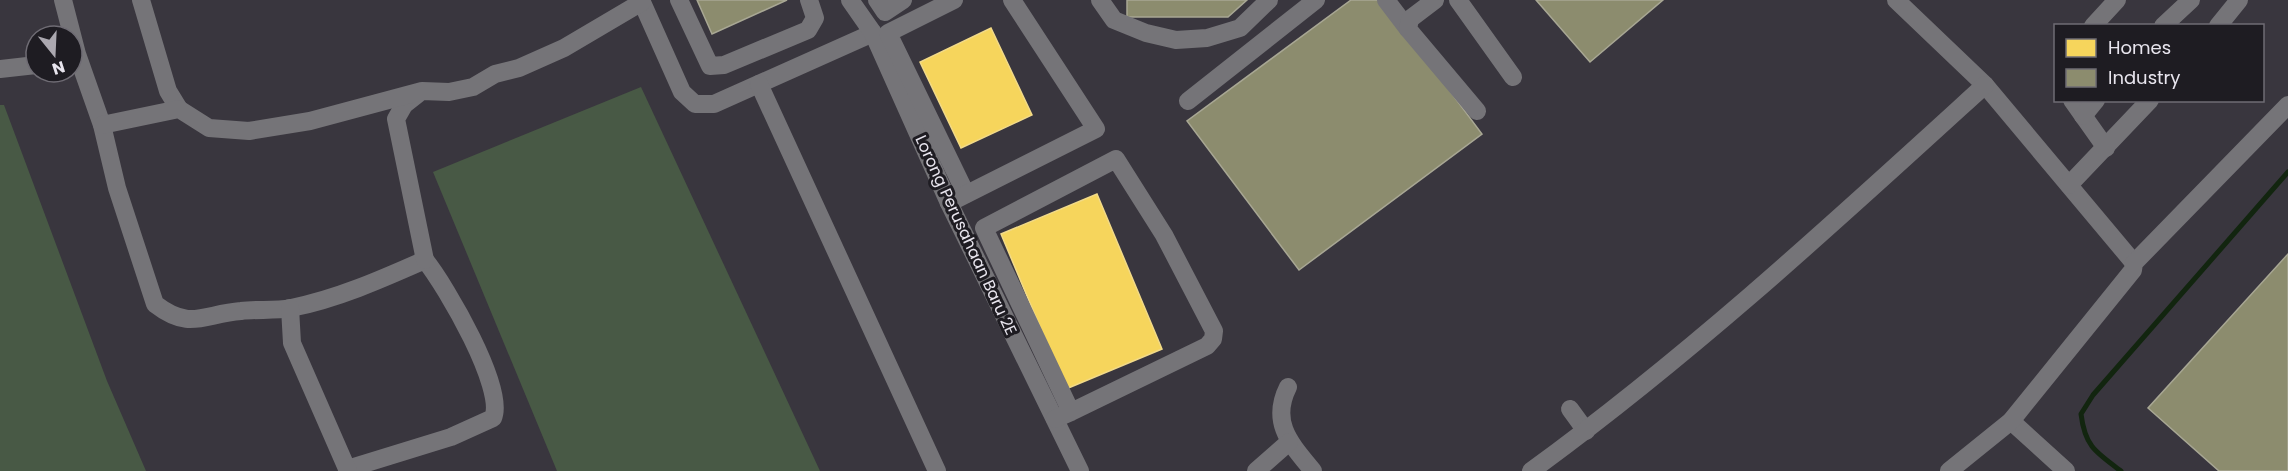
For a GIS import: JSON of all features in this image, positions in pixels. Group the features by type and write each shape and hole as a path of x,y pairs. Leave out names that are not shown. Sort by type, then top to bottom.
{"street":[{"path":"63,0 68,24"},
{"path":"141,0 168,91 179,109 209,128 249,131 310,121 422,92 449,92 473,87 495,74 519,68 564,48 642,1 682,92 695,104 714,104 873,33"},
{"path":"679,0 710,66 724,65 808,30 815,18 809,0"},
{"name":"Lorong Perusahaan Baru 2E","path":"850,0 873,33 949,203 1063,416 1080,471"},
{"path":"877,0 885,12 903,0"},
{"path":"954,0 888,33 966,194"},
{"path":"949,203 1096,129 1012,0"},
{"path":"1100,0 1114,20 1146,33 1176,40 1207,38 1240,28 1269,0"},
{"path":"1188,101 1316,0"},
{"path":"1386,0 1477,111"},
{"path":"1408,29 1410,19 1436,0"},
{"path":"1458,0 1513,77"},
{"path":"1896,0 1985,85 2134,263"},
{"path":"2095,24 2117,0"},
{"path":"2165,24 2191,0"},
{"path":"2219,24 2232,2"},
{"path":"0,69 24,66"},
{"path":"84,78 102,125 117,189 155,304 169,315 185,321 212,318 238,311 290,308 369,284 424,260"},
{"path":"759,84 937,471"},
{"path":"1531,471 1586,431 1789,264 1985,85"},
{"path":"290,308 292,343 348,470 451,437 493,418 497,410 489,378 461,315 424,260 396,119 404,105 422,92"},
{"path":"2073,102 2106,148"},
{"path":"2083,116 2094,102"},
{"path":"2069,184 2148,102"},
{"path":"1949,471 2011,421 2133,270 2134,263 2288,105"},
{"path":"102,125 179,109"},
{"path":"1116,159 1164,235 1214,331 1213,339 1207,346 1063,416 984,228 1116,159"},
{"path":"1288,387 1280,410 1289,442 1313,471"},
{"path":"1570,409 1586,431"},
{"path":"2011,421 2066,471"},
{"path":"1256,471 1289,442"}],"green space":[{"path":"641,87 820,471 557,471 433,172"},
{"path":"0,105 4,105 107,381 146,471 0,471"}],"building: Homes":[{"path":"991,28 1032,115 961,148 920,62"},
{"path":"1097,194 1162,349 1066,389 1001,234"}],"building: Industry":[{"path":"697,0 787,0 712,34"},
{"path":"1127,0 1247,0 1228,17 1127,17"},
{"path":"1351,0 1382,0 1482,134 1299,270 1187,121"},
{"path":"1536,0 1663,0 1590,62"},
{"path":"2288,254 2288,471 2219,471 2148,408"}],"waterway":[{"path":"2121,471 2104,459 2093,447 2085,434 2081,414 2093,395 2288,172"}]}
